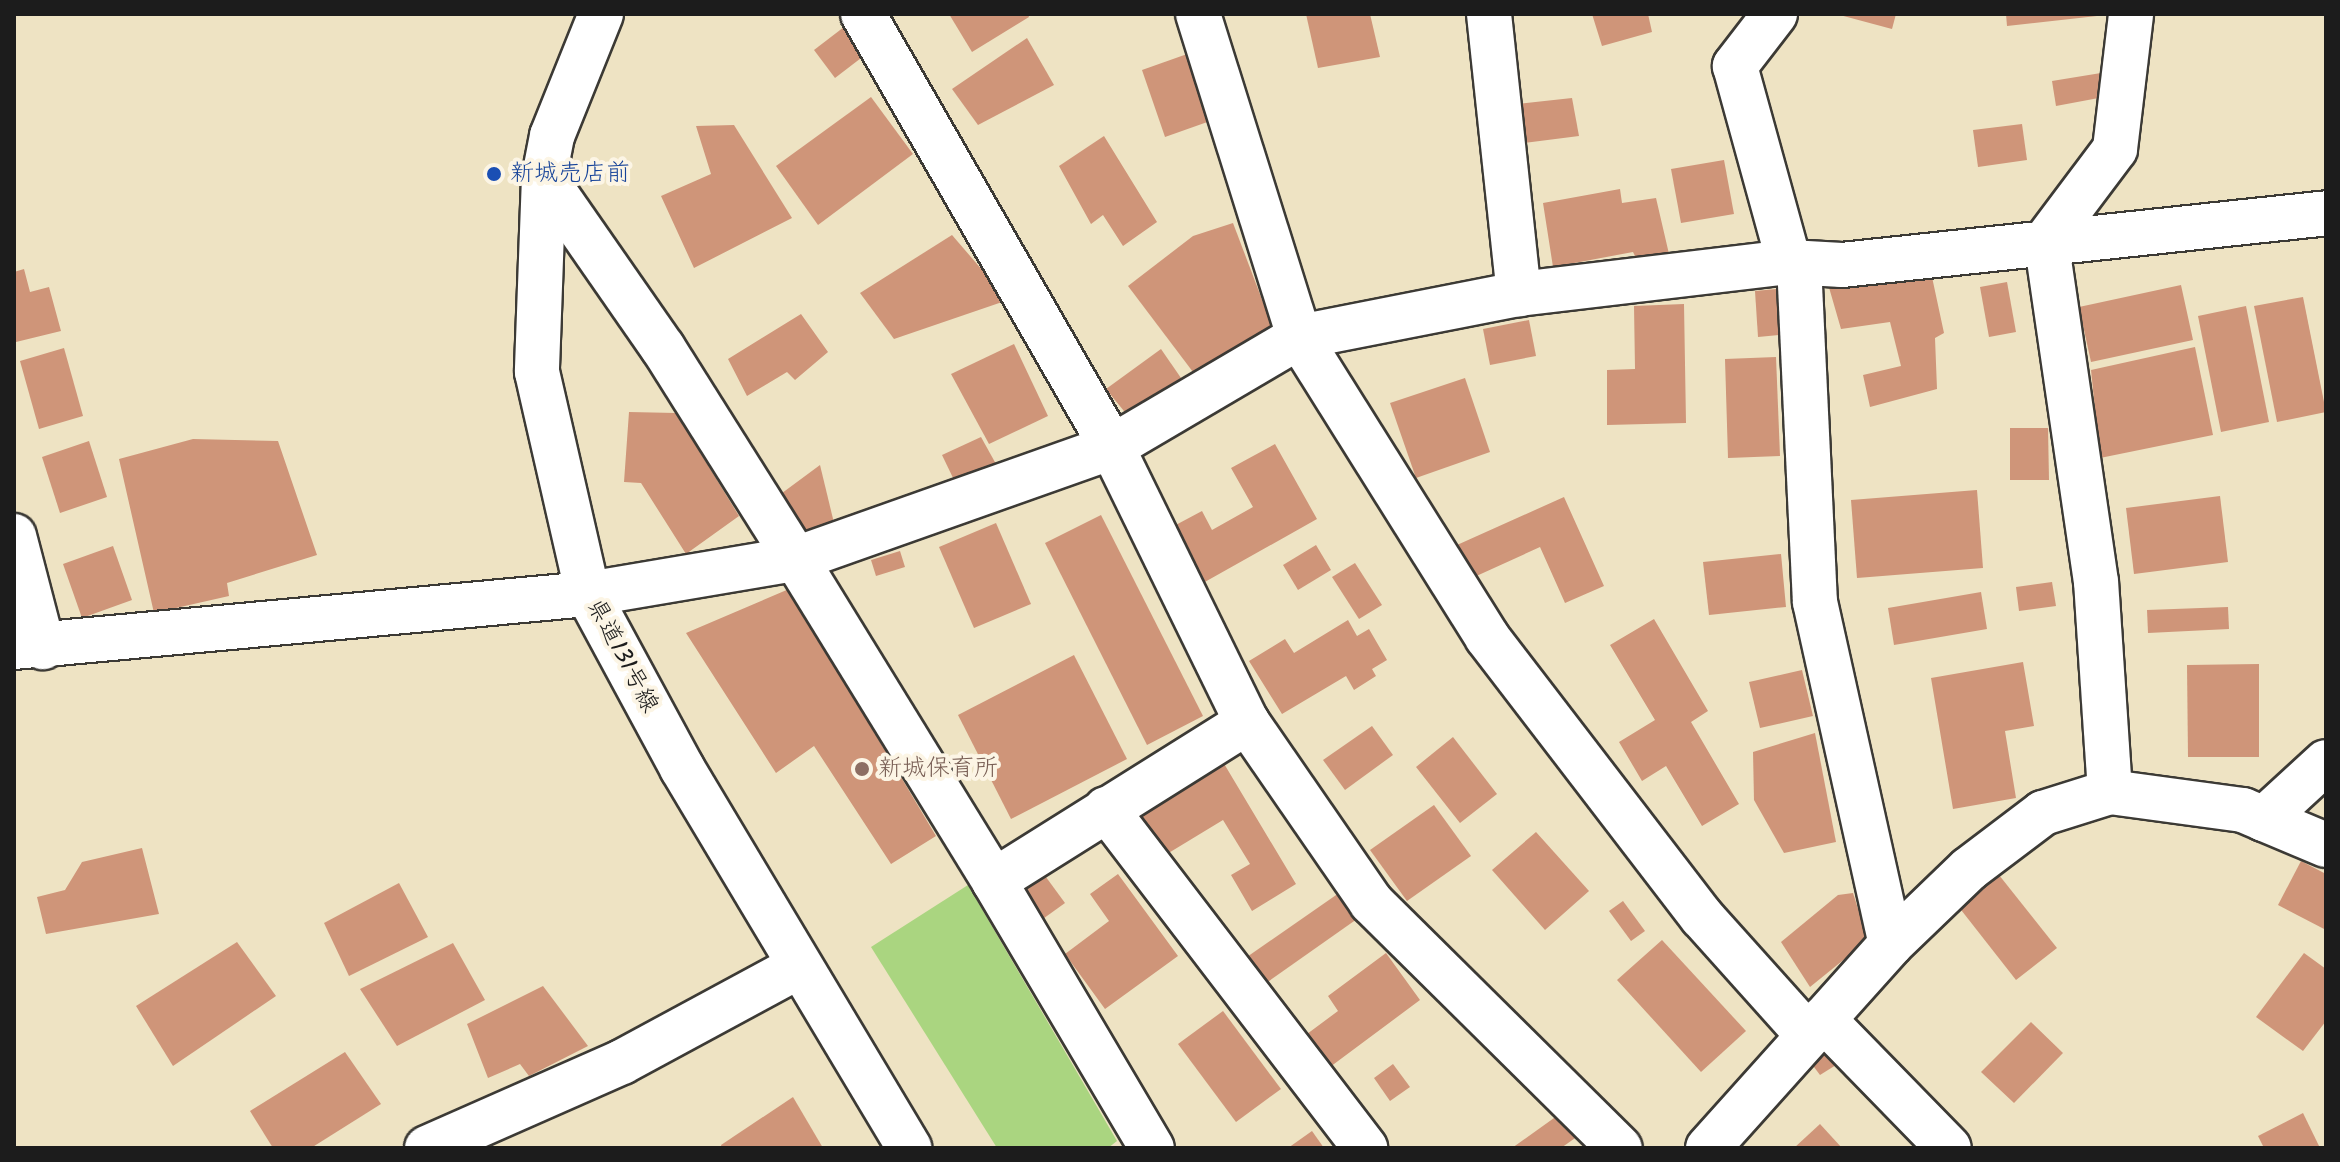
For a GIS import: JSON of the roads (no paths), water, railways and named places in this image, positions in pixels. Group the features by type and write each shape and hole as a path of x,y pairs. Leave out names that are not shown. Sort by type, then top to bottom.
{"street":[{"name":"県道131号線","path":"601,14 552,136 544,177 537,372 588,594 682,768 798,967 909,1148"},
{"path":"863,14 1112,447 1247,722 1371,902 1620,1148"},
{"path":"1198,14 1299,337 1487,637 1702,917 1815,1027 1949,1148"},
{"path":"1489,14 1519,294"},
{"path":"1775,14 1735,66 1794,263 1815,602 1891,944"},
{"path":"2110,792 2096,582 2046,241 2115,149 2131,14"},
{"path":"544,177 663,348 796,559 994,881 1152,1148"},
{"path":"14,536 28,647 588,594 796,559 1112,447 1299,337 1519,294 1794,263 1842,265 2326,213"},
{"path":"994,881 1247,722"},
{"path":"2264,819 2326,762"},
{"path":"1708,1148 1891,944 1969,869 2043,813 2110,792 2243,810 2326,845"},
{"path":"1106,809 1365,1148"},
{"path":"427,1148 622,1062 798,967"}],"place":[{"name":"新城売店前","path":"494,174"},
{"name":"新城保育所","path":"862,769"}]}
